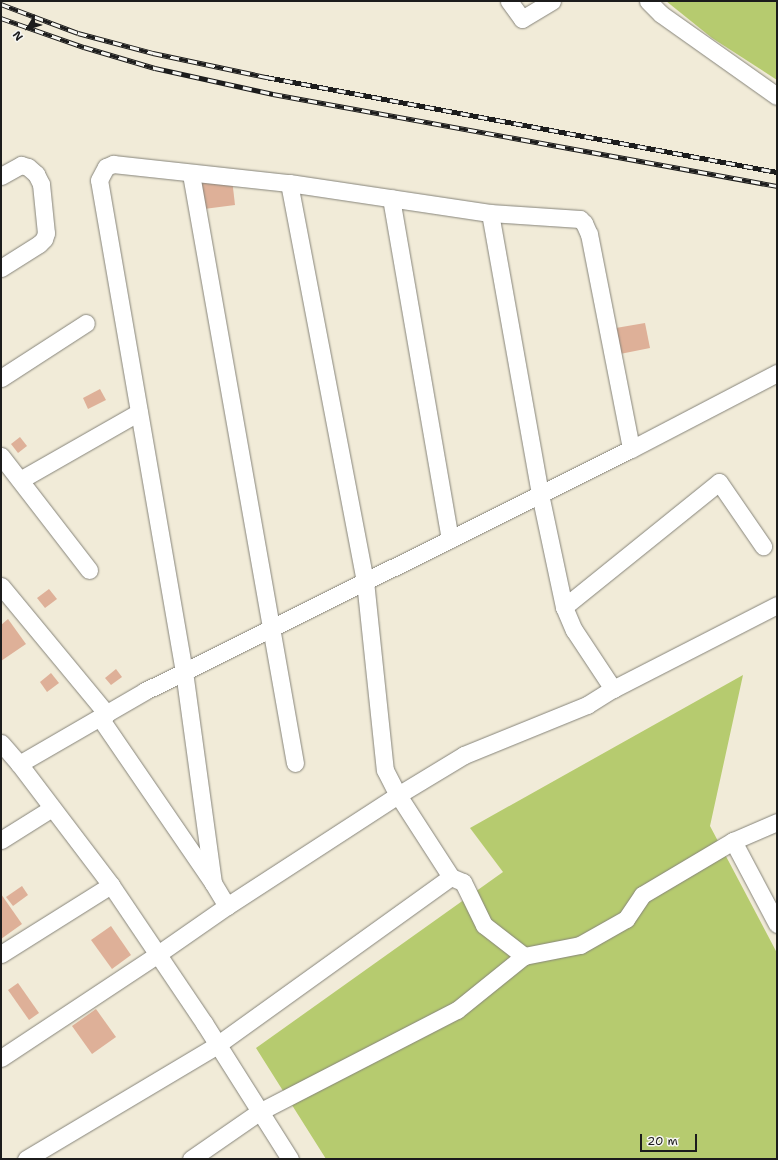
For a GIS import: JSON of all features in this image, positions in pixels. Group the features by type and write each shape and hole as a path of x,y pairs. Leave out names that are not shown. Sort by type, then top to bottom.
{"street":[{"path":"509,1 522,19 552,1"},
{"path":"648,1 661,14 777,96"},
{"path":"213,883 184,672 99,180 102,171 106,167 113,164 191,174 289,183 490,213 580,219 584,223 589,234 631,449"},
{"path":"1,176 21,165 28,167 36,174 41,184 46,233 44,239 39,244 1,268"},
{"path":"191,174 295,763"},
{"path":"289,183 365,581 385,770 398,794 450,877 463,882 484,925 524,956"},
{"path":"391,198 450,539"},
{"path":"490,213 540,494 564,607 574,630 613,689"},
{"path":"1,378 86,323"},
{"path":"19,764 145,691 631,449 777,373"},
{"path":"20,480 139,412"},
{"path":"1,456 89,570"},
{"path":"564,607 719,482 763,546"},
{"path":"1,586 104,716 227,906"},
{"path":"1,1058 158,954 227,906 398,794 464,755 587,705 613,689 777,605"},
{"path":"1,743 19,764 111,885 158,954 290,1159"},
{"path":"1,840 52,808"},
{"path":"191,1159 259,1112 456,1010 524,956 580,945 626,919 642,895 733,841 777,822"},
{"path":"733,841 777,924"},
{"path":"26,1159 217,1045 450,877"},
{"path":"1,954 111,885"}],"green space":[{"path":"666,1 777,1 777,80 712,38"},
{"path":"743,675 710,826 777,953 777,1159 326,1159 256,1048 503,872 470,828"}],"building":[{"path":"199,177 232,179 235,205 204,209"},
{"path":"645,323 650,348 615,355 610,329"},
{"path":"100,389 106,400 88,409 83,398"},
{"path":"20,437 27,446 18,453 11,444"},
{"path":"49,589 57,599 45,608 37,598"},
{"path":"8,619 26,644 1,661 1,625"},
{"path":"116,669 122,677 111,685 105,678"},
{"path":"51,673 59,683 47,692 40,682"},
{"path":"22,886 28,895 13,906 6,897"},
{"path":"1,894 22,924 1,939"},
{"path":"111,926 131,955 112,969 91,940"},
{"path":"18,983 39,1013 29,1020 8,990"},
{"path":"96,1009 116,1037 92,1054 72,1026"}],"railway":[{"path":"1,4 78,33 153,53 266,77 777,172"},
{"path":"1,18 84,47 155,68 273,94 777,186"}]}
